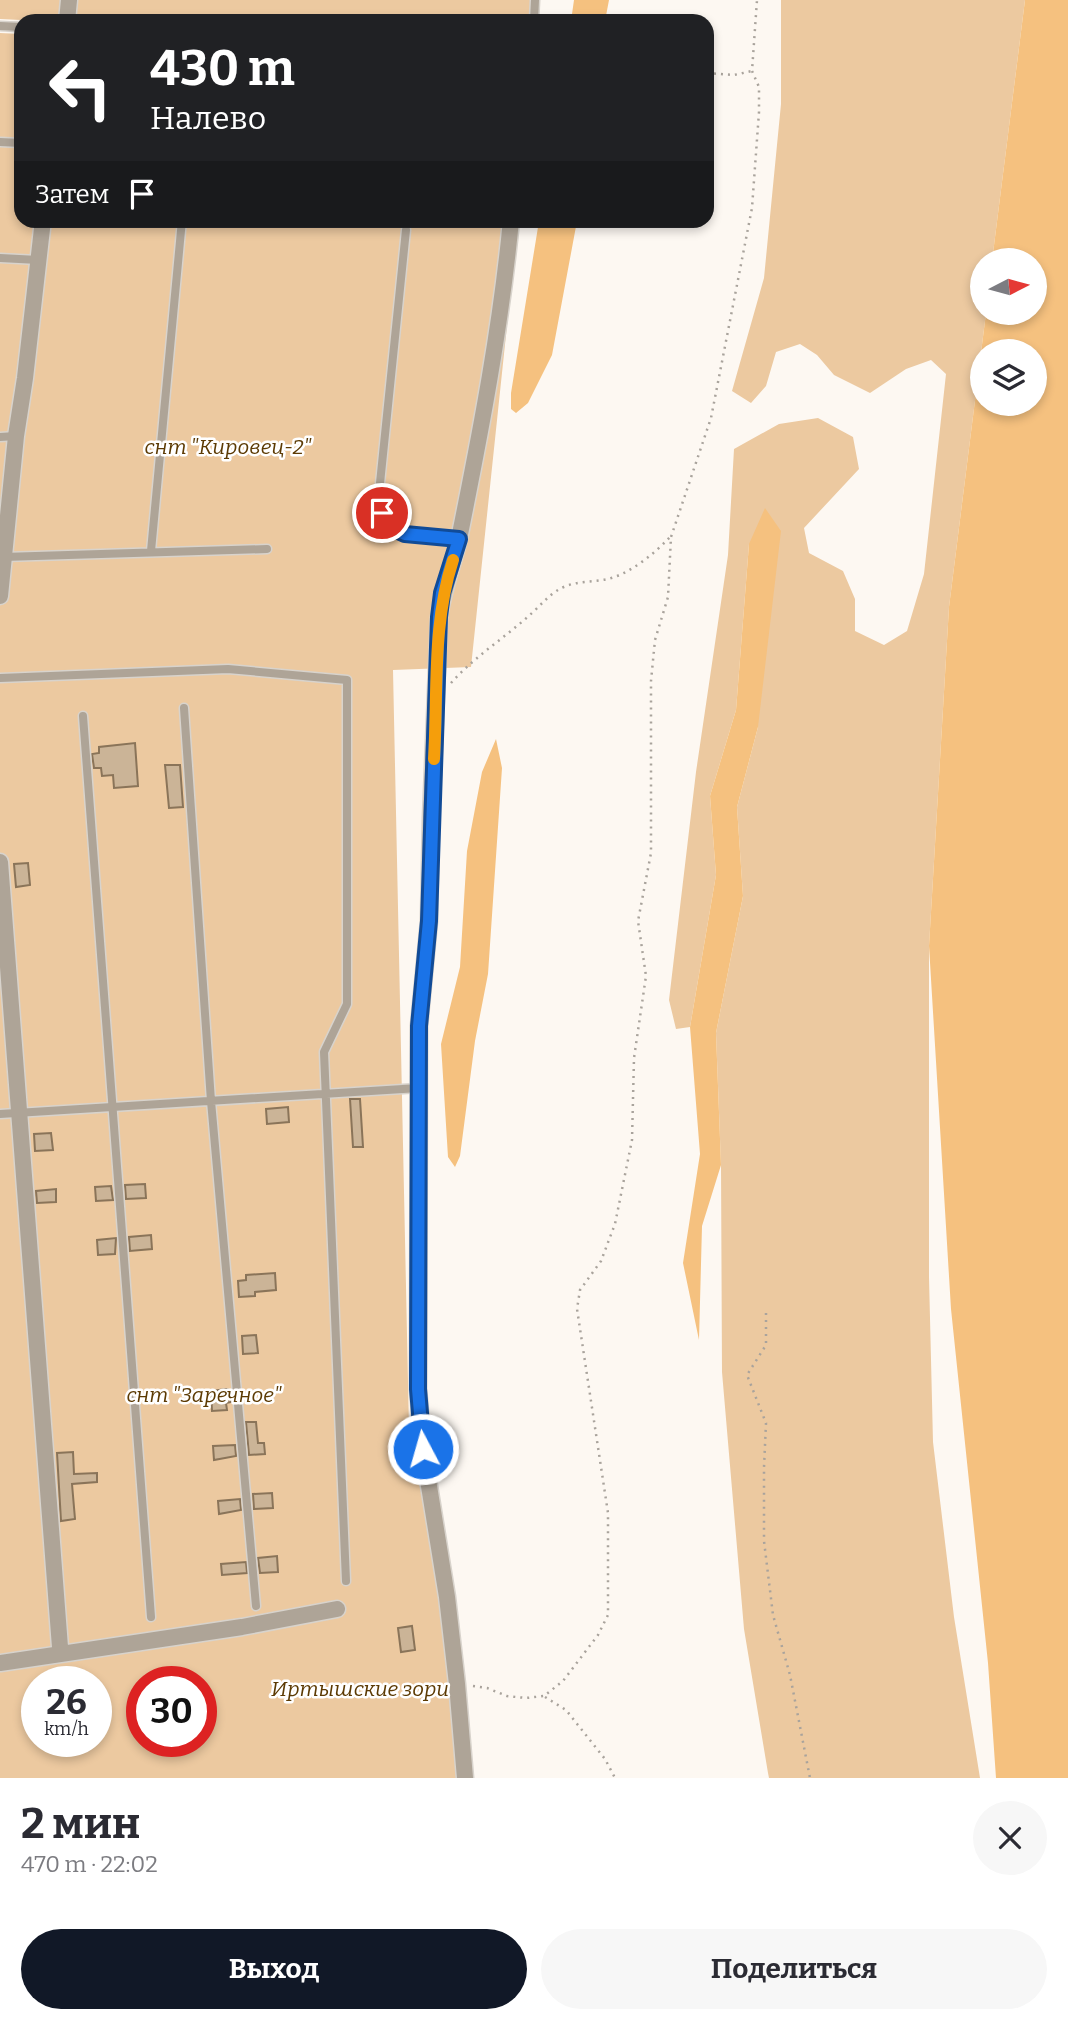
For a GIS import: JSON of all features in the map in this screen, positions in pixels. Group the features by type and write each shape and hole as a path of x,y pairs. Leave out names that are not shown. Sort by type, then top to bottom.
{"street":[{"path":"0,596 8,436 25,378 42,228"},
{"path":"465,1778 447,1597 420,1419 419,1026 429,921 439,617 442,593 459,539 500,322 510,228"},
{"path":"0,862 60,1647"},
{"path":"0,1663 242,1627 337,1609"}],"lane":[{"path":"150,551 181,228"},
{"path":"406,230 379,493 382,513 390,527 405,534 459,539"},
{"path":"0,258 38,260"},
{"path":"2,557 267,549"},
{"path":"0,678 229,669 347,680 347,1004 324,1052 340,1378 346,1581"},
{"path":"184,708 211,1101 256,1606"},
{"path":"83,716 151,1617"},
{"path":"0,1114 419,1088"}],"path":[{"path":"457,1684 487,1688 506,1696 544,1696 563,1681 598,1635 608,1615 608,1513 578,1309 580,1290 601,1261 615,1224 632,1140 634,1058 646,976 638,921 652,853 651,681 655,640 668,597 671,537 710,418 751,208 759,112 759,87 752,71 757,0"},
{"path":"714,74 734,75 752,71"},
{"path":"437,707 451,682 533,612 551,593 568,585 610,579 630,569 671,537"},
{"path":"766,1313 766,1345 747,1375 766,1423 764,1541 773,1615 790,1675 810,1778"},
{"path":"544,1696 566,1710 605,1759 615,1778"}],"green space":[{"path":"0,0 540,0 539,14 14,14 14,20 0,19"},
{"path":"781,0 1025,0 994,248 970,248 970,326 984,326 983,339 970,339 970,416 973,416 949,607 929,946 929,1277 933,1442 954,1617 980,1778 769,1778 768,1773 744,1629 722,1372 721,1165 716,1033 743,896 737,807 758,727 749,544 736,710 710,796 716,875 690,1027 676,1029 669,1000 696,772 728,555 734,449 779,424 818,418 853,437 859,469 804,528 809,553 843,571 855,599 855,631 884,645 907,631 924,574 946,374 931,360 906,369 870,393 834,375 817,355 800,344 776,352 766,386 751,403 732,391 764,278 781,104"},
{"path":"0,33 14,34 14,228 517,228 471,667 393,670 409,1429 439,1584 459,1778 0,1778"}],"shaded area":[{"path":"574,0 609,0 606,14 572,14"},
{"path":"1025,0 1068,0 1068,1778 996,1778 988,1663 951,1309 929,946 949,607 973,416 1047,416 1047,339 983,339 984,326 1047,325 1047,248 994,248"},
{"path":"538,228 576,228 552,355 528,403 516,413 511,409 511,393"},
{"path":"765,508 781,531 758,727 737,807 743,896 716,1033 721,1165 702,1226 699,1340 683,1263 700,1154 690,1027 716,875 710,796 736,710 749,544"},
{"path":"496,739 502,768 488,974 475,1041 460,1156 455,1167 448,1157 441,1044 460,967 467,851 482,772"}],"building":[{"path":"135,743 138,786 114,788 113,775 102,776 101,768 94,768 92,754 99,753 99,747"},
{"path":"165,765 180,765 183,807 169,808"},
{"path":"28,863 30,885 16,887 14,864"},
{"path":"350,1099 360,1099 363,1147 353,1147"},
{"path":"288,1107 289,1122 267,1124 266,1109"},
{"path":"51,1133 53,1150 35,1151 34,1134"},
{"path":"145,1184 146,1198 126,1199 125,1185"},
{"path":"111,1186 113,1200 96,1201 95,1187"},
{"path":"56,1189 56,1202 37,1203 36,1191"},
{"path":"151,1235 152,1249 130,1251 129,1237"},
{"path":"116,1238 115,1254 98,1255 97,1240"},
{"path":"275,1273 276,1290 239,1297 238,1281 246,1280 246,1275"},
{"path":"256,1335 258,1353 243,1354 242,1336"},
{"path":"230,1390 231,1402 226,1403 227,1410 212,1411 211,1391"},
{"path":"246,1422 256,1422 258,1443 264,1443 265,1454 249,1455"},
{"path":"235,1445 236,1456 214,1460 213,1446"},
{"path":"73,1452 74,1474 97,1473 97,1482 72,1484 75,1519 61,1521 57,1453"},
{"path":"272,1493 273,1508 254,1509 253,1494"},
{"path":"240,1499 241,1510 219,1514 218,1501"},
{"path":"277,1556 278,1572 260,1573 258,1558"},
{"path":"246,1562 247,1573 222,1575 221,1564"},
{"path":"412,1626 415,1650 401,1652 398,1628"}],"slow traffic":[{"path":"434,759 439,617 442,593 453,560"}],"route":[{"path":"382,513 390,527 405,534 459,539 442,593 439,617 429,921 419,1026 418,1389 423,1449"}],"park label":[{"name":"снт \"Кировец-2\"","path":"228,447"},
{"name":"снт \"Заречное\"","path":"204,1395"},
{"name":"Иртышские зори","path":"360,1689"}]}
